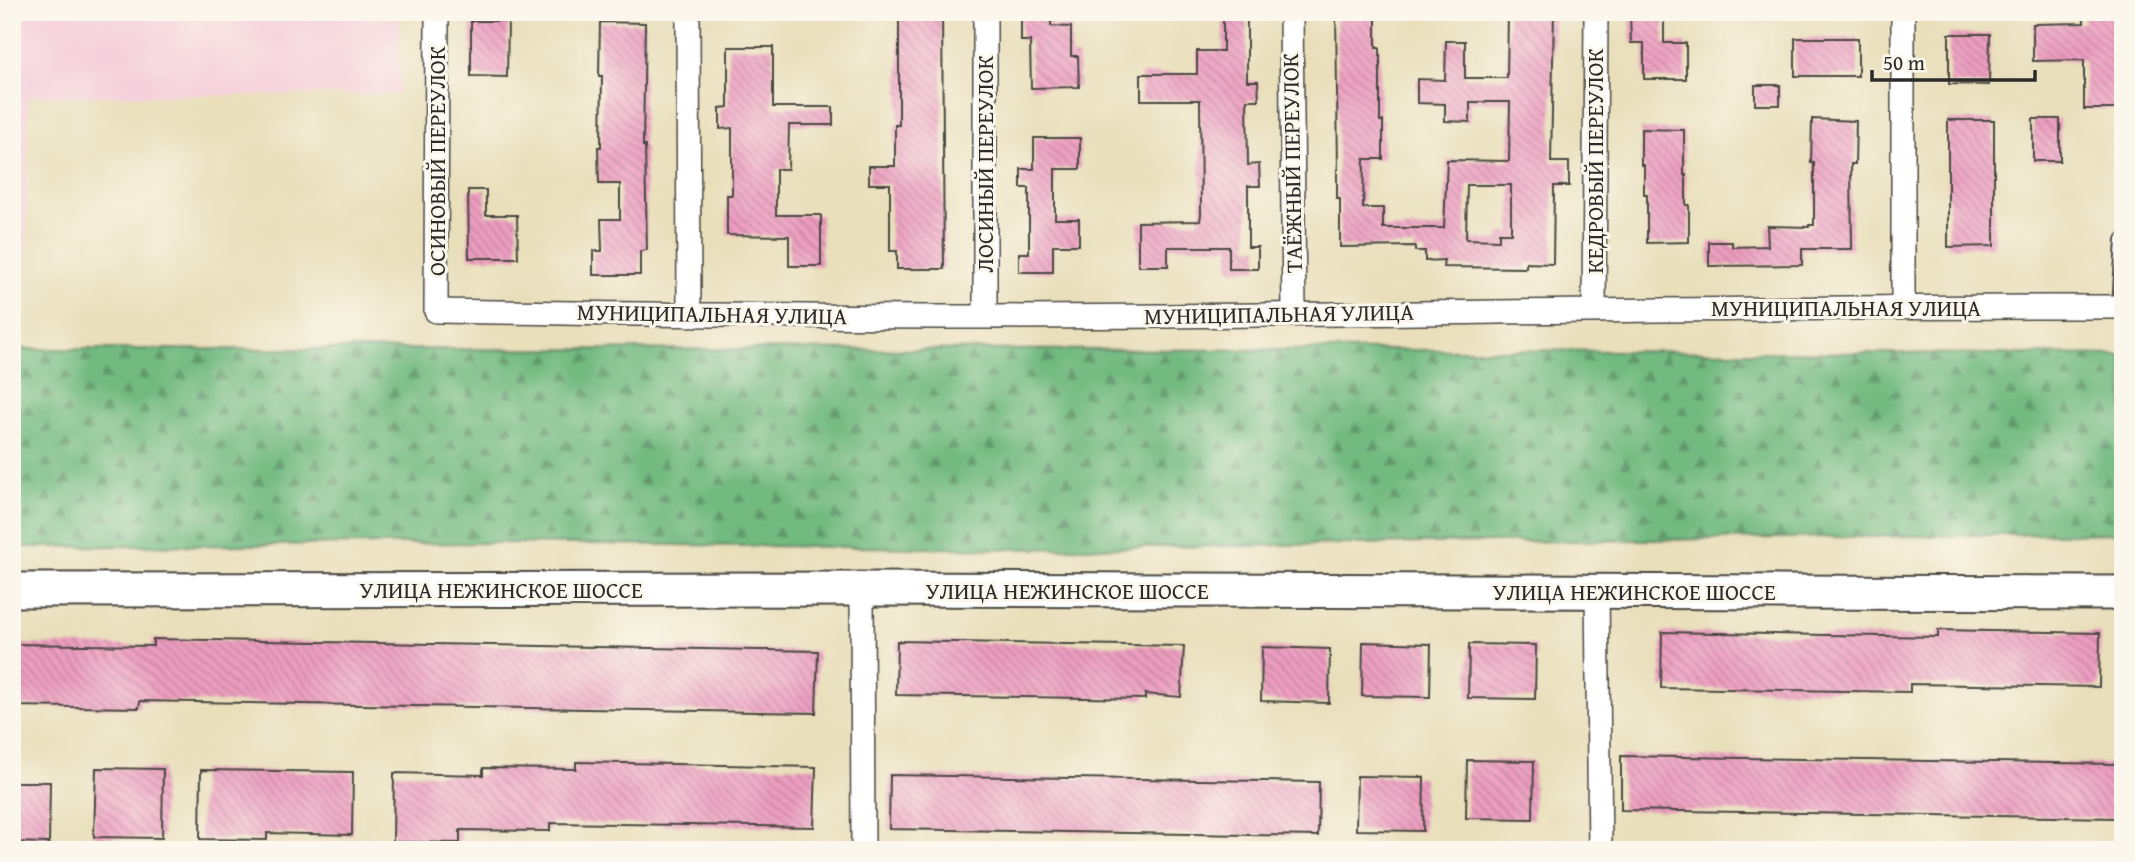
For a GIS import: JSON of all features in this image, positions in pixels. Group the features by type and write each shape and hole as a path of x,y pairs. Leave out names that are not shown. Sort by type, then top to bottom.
{"main road":[{"name":"УЛИЦА НЕЖИНСКОЕ ШОССЕ","path":"12,590 862,589 2123,593"}],"street":[{"name":"ОСИНОВЫЙ ПЕРЕУЛОК","path":"436,311 438,12"},
{"path":"688,12 689,315"},
{"name":"ЛОСИНЫЙ ПЕРЕУЛОК","path":"985,12 985,317"},
{"name":"ТАЁЖНЫЙ ПЕРЕУЛОК","path":"1291,12 1294,314"},
{"name":"КЕДРОВЫЙ ПЕРЕУЛОК","path":"1594,311 1596,12"},
{"path":"1903,12 1903,307"},
{"name":"МУНИЦИПАЛЬНАЯ УЛИЦА","path":"436,311 985,317 2121,307"},
{"path":"862,589 863,850"},
{"path":"1597,592 1600,850"}],"lane":[{"path":"2121,307 2123,240"}],"shaded area":[{"path":"12,12 400,12 399,94 28,96 25,294 12,294"}],"green space":[{"path":"12,349 1501,350 2123,355 2123,533 1012,549 497,543 12,547"}],"building":[{"path":"899,12 942,12 944,269 897,269 897,251 890,251 890,184 869,184 869,166 895,166 895,125 899,125"},
{"path":"1021,12 1051,12 1051,26 1071,27 1071,56 1078,56 1079,87 1031,88 1030,41 1021,41"},
{"path":"1223,12 1247,12 1247,81 1258,81 1259,100 1247,100 1248,165 1259,164 1260,186 1248,186 1248,247 1258,247 1258,269 1229,269 1229,247 1168,247 1168,266 1138,266 1138,222 1200,221 1201,214 1200,100 1141,100 1141,74 1197,74 1197,51 1223,51"},
{"path":"1336,12 1376,12 1376,48 1380,48 1383,159 1364,159 1363,208 1383,208 1383,228 1444,228 1447,160 1509,161 1510,102 1470,102 1470,122 1445,121 1445,104 1417,103 1417,79 1445,80 1446,41 1465,41 1465,78 1507,78 1508,12 1554,12 1551,162 1569,162 1569,186 1554,186 1553,264 1526,263 1526,268 1443,267 1444,260 1425,261 1425,251 1415,251 1415,246 1340,247","holes":["1467,185 1511,185 1511,233 1499,233 1499,240 1466,239"]},
{"path":"1630,12 1664,12 1664,43 1686,43 1686,79 1644,79 1644,43 1631,43"},
{"path":"2084,12 2123,12 2123,109 2084,109 2084,60 2033,61 2033,24 2084,23"},
{"path":"471,21 508,21 507,77 471,76"},
{"path":"600,22 645,23 643,146 647,250 640,251 640,275 593,275 593,251 602,251 601,219 620,219 620,184 599,184 602,76 599,76"},
{"path":"1949,34 1990,34 1989,85 1949,84"},
{"path":"1795,38 1858,38 1858,76 1795,76"},
{"path":"728,47 773,47 773,107 833,107 833,125 789,125 788,169 776,169 776,215 821,215 821,266 789,266 789,236 727,235 727,195 732,195 732,128 720,129 720,108 728,107"},
{"path":"1755,85 1780,85 1780,105 1755,105"},
{"path":"1812,119 1856,121 1855,164 1851,164 1852,249 1802,249 1802,265 1709,266 1709,242 1732,242 1732,247 1768,246 1767,226 1814,225"},
{"path":"2033,119 2060,119 2060,161 2033,161"},
{"path":"1948,120 1994,120 1994,246 1948,247"},
{"path":"1641,129 1684,130 1689,242 1647,243 1647,194 1644,194 1644,165 1641,165"},
{"path":"1034,138 1080,138 1080,169 1055,169 1055,219 1079,219 1079,245 1053,245 1053,272 1019,272 1019,253 1029,253 1029,188 1021,188 1021,169 1034,169"},
{"path":"468,190 486,190 486,215 517,215 518,258 469,258"},
{"path":"1938,630 2100,633 2099,687 1910,684 1910,692 1661,688 1662,632 1938,637"},
{"path":"153,639 818,651 816,713 140,701 139,708 12,706 12,644 153,646"},
{"path":"897,641 1184,646 1181,697 1145,694 1145,699 896,695"},
{"path":"1363,642 1431,644 1430,697 1362,696"},
{"path":"1469,644 1536,645 1535,699 1468,698"},
{"path":"1262,647 1330,649 1329,703 1261,701"},
{"path":"1621,756 2118,764 2117,818 1621,810"},
{"path":"1467,760 1534,761 1533,819 1466,818"},
{"path":"576,762 816,767 814,827 550,823 550,831 460,830 460,843 393,842 394,773 483,775 483,768 576,769"},
{"path":"96,768 163,769 162,838 94,837"},
{"path":"201,770 353,772 352,835 267,833 267,840 200,839"},
{"path":"890,775 1319,782 1318,836 889,829"},
{"path":"1357,776 1424,777 1423,831 1356,830"},
{"path":"12,782 50,782 49,843 12,842"}]}
